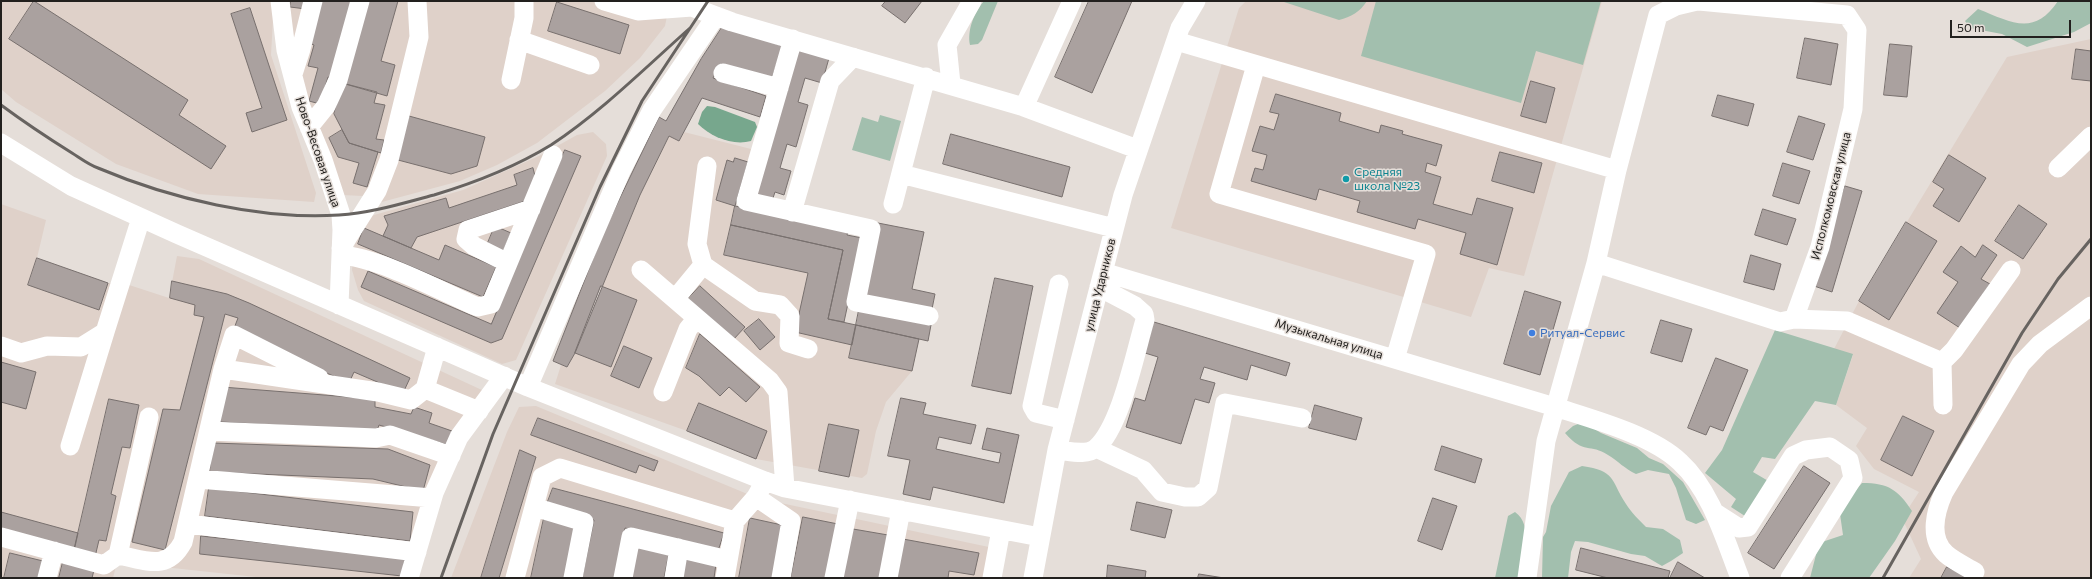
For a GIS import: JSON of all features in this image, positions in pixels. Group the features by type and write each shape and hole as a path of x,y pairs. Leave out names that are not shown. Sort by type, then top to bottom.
{"street":[{"path":"293,74 313,1"},
{"path":"309,127 326,106 338,80 360,1"},
{"path":"417,1 419,37 389,160 378,191 341,251 400,273 478,307 491,304 553,155"},
{"path":"511,80 524,18 524,1"},
{"path":"604,1 638,12 691,4 716,16 1024,107 1137,148"},
{"path":"950,84 947,45 972,1"},
{"path":"1024,107 1072,1"},
{"name":"улица Ударников","path":"1034,578 1040,537 1057,450 1114,228 1137,148 1180,28 1196,1"},
{"path":"1527,578 1546,441 1596,263 1617,170 1658,15 1676,6 1698,1"},
{"name":"Исполкомовская улица","path":"1698,1 1847,15 1857,30 1853,109 1820,247 1794,319"},
{"name":"Ново-Весовая улица","path":"280,2 286,50 301,107 323,160 340,215 341,251 339,305"},
{"path":"528,387 621,171 652,110 716,16"},
{"path":"793,39 746,201 871,229 856,302 929,316"},
{"path":"519,40 590,65"},
{"path":"1176,41 1617,170"},
{"path":"792,212 830,81 853,57"},
{"path":"1256,65 1219,194 1426,254 1395,360"},
{"path":"723,72 779,88"},
{"path":"893,204 926,77"},
{"path":"2058,168 2091,136"},
{"path":"1,143 71,186 141,218 528,387 765,481 785,488 1040,537"},
{"path":"707,166 697,244 703,265 755,301 780,305 790,316 789,343 808,349"},
{"path":"901,174 1114,228"},
{"path":"508,263 466,239 468,230 530,209"},
{"path":"70,446 141,218"},
{"path":"1596,263 1780,322 1794,319 1847,321 1942,362"},
{"path":"675,299 703,265"},
{"path":"641,270 770,380 778,392 785,488"},
{"path":"1943,405 1942,362 1954,350 2011,270"},
{"path":"1057,450 1086,452 1096,448 1117,418 1145,320 1144,314 1101,280"},
{"name":"Музыкальная улица","path":"1101,280 1395,360 1555,407 1597,420 1661,448 1680,462 1696,480 1714,512 1740,578"},
{"path":"1059,284 1032,406 1036,413 1065,420"},
{"path":"1975,572 1945,553 1939,544 1936,534 1937,508 1944,492 2021,364 2040,344 2091,306"},
{"path":"663,392 688,329 697,318"},
{"path":"1,346 21,353 47,346 81,347 105,332"},
{"path":"2,543 54,551 108,566 156,562 167,560 177,554 183,542 188,524 223,369 234,335 335,386"},
{"path":"223,369 378,392 411,400 425,389 438,347"},
{"path":"409,578 432,498 459,437 504,376"},
{"path":"425,389 479,411"},
{"path":"1096,448 1143,470 1162,492 1185,497 1198,497 1208,488 1225,403 1302,418"},
{"path":"108,566 149,417"},
{"path":"209,431 376,438 390,435 451,456"},
{"path":"1714,512 1738,528 1748,527 1794,456 1806,450 1830,447 1849,460 1853,478 1790,578"},
{"path":"515,578 542,477 560,468 735,522"},
{"path":"198,479 432,498"},
{"path":"725,578 735,522 756,498 765,481"},
{"path":"756,498 790,521 781,578"},
{"path":"834,578 850,500"},
{"path":"534,507 584,522 573,578"},
{"path":"888,578 901,510"},
{"path":"188,524 416,552"},
{"path":"992,578 1001,530"},
{"path":"623,578 631,537 728,560"},
{"path":"674,578 679,548"},
{"path":"47,578 54,551"}],"shaded area":[{"path":"1,1 274,1 271,55 316,193 314,202 198,194 116,164 16,102 1,89"},
{"path":"287,1 670,1 665,26 640,58 605,91 537,143 497,165 460,181 378,203 363,196 342,195 309,113 299,69"},
{"path":"1246,1 1602,1 1524,276 1489,268 1471,317 1171,228 1239,8"},
{"path":"2091,39 2091,578 1909,578 1921,559 1902,518 1919,492 1874,469 1856,446 1867,428 1836,405 1853,355 1834,349 1859,301 2007,57"},
{"path":"593,132 606,144 607,156 516,360 502,364 364,301 358,290 352,270 355,239 367,219 374,215 463,190 541,155 577,135"},
{"path":"684,132 751,149 735,206 843,250 828,319 919,339 912,371 886,402 876,431 867,474 862,478 756,459 687,431 555,384 561,365 567,367 575,353 640,195 669,136 679,141"},
{"path":"1,204 46,220 37,258 108,283 123,283 169,298 177,256 199,259 484,391 442,490 417,578 265,578 117,562 113,578 1,578"},
{"path":"536,406 757,498 1003,550 996,578 451,578 507,432 519,407"}],"green space":[{"path":"984,1 998,1 982,40 978,44 970,45 970,28 974,16"},
{"path":"1281,1 1367,1 1355,14 1339,20"},
{"path":"1376,1 1601,1 1583,65 1536,51 1521,103 1361,56"},
{"path":"2058,1 2091,1 2091,23 2074,32 2027,47 2002,34 1970,28 1965,21 1978,9 2011,22 2031,23 2040,19 2049,12"},
{"path":"707,106 715,107 755,122 757,127 751,141 730,141 709,133 703,129 698,124 702,112"},
{"path":"880,115 901,121 890,161 852,150 862,117 878,122"},
{"path":"1775,330 1853,354 1836,405 1815,401 1775,459 1762,457 1753,472 1770,482 1748,518 1731,507 1736,499 1705,473 1722,450"},
{"path":"1578,424 1588,425 1601,433 1637,448 1649,458 1663,464 1683,482 1705,520 1696,524 1686,520 1676,488 1669,474 1648,470 1636,474 1628,470 1612,457 1602,452 1577,444 1565,433 1573,426"},
{"path":"1582,466 1593,468 1607,474 1614,482 1628,507 1641,522 1646,527 1663,529 1680,540 1683,553 1662,566 1645,556 1631,554 1588,542 1575,541 1571,552 1568,578 1542,578 1543,537 1546,532 1551,506 1569,472"},
{"path":"1862,483 1879,484 1892,489 1902,498 1912,511 1895,541 1869,578 1810,578 1819,543 1843,535 1840,514 1849,498"},
{"path":"1515,512 1521,518 1526,533 1521,578 1495,578 1508,516"}],"building":[{"path":"34,1 188,100 179,115 226,146 211,169 9,39"},
{"path":"291,1 307,1 306,9 290,7"},
{"path":"321,1 354,1 333,79 328,77 320,104 309,101 318,68 308,66 314,45 309,43"},
{"path":"364,1 398,1 381,61 395,65 387,96 342,83"},
{"path":"886,1 922,1 905,23 882,6"},
{"path":"1089,1 1132,1 1092,93 1055,77"},
{"path":"557,2 629,25 620,54 548,31"},
{"path":"250,8 287,120 252,132 246,113 262,108 231,14"},
{"path":"723,26 783,46 772,78 721,64 713,78 766,96 760,117 702,98 679,141 669,136 640,195 575,353 567,367 553,361 603,233 659,117 666,121 701,59"},
{"path":"1805,38 1838,44 1831,85 1797,78"},
{"path":"1890,44 1912,46 1907,97 1884,95"},
{"path":"797,49 829,58 822,83 805,78 798,102 808,105 796,147 787,144 780,168 791,171 784,195 775,192 772,201 755,196"},
{"path":"2076,49 2091,51 2091,81 2072,79"},
{"path":"1531,81 1555,88 1546,123 1521,116"},
{"path":"342,83 377,92 374,103 385,105 376,139 384,140 381,153 349,143 334,114"},
{"name":"Средняя школа №23","path":"1276,94 1341,113 1339,121 1379,133 1381,125 1403,131 1402,134 1442,145 1436,166 1427,163 1425,172 1441,177 1433,204 1472,215 1477,198 1513,208 1497,265 1460,254 1466,233 1418,219 1415,229 1357,212 1360,201 1319,189 1316,200 1251,181 1255,168 1263,170 1267,155 1252,151 1260,126 1274,130 1279,114 1270,112"},
{"path":"1718,95 1754,104 1748,126 1712,116"},
{"path":"409,116 485,137 477,166 451,174 398,160"},
{"path":"1799,116 1825,124 1813,160 1787,152"},
{"path":"342,130 349,143 378,152 367,187 353,183 359,163 338,157 329,138"},
{"path":"951,134 1070,167 1062,197 943,164"},
{"path":"565,150 581,156 502,339 491,343 361,287 368,271 491,324"},
{"path":"1500,152 1542,163 1534,193 1492,181"},
{"path":"1949,155 1986,178 1959,222 1933,206 1944,189 1933,182"},
{"path":"735,158 748,162 735,206 716,200 727,160 733,162"},
{"path":"1783,163 1810,171 1799,204 1773,196"},
{"path":"533,168 536,180 531,199 417,237 411,248 383,236 388,225 384,216 446,198 449,208 517,185 514,175"},
{"path":"1845,186 1862,191 1832,292 1814,286"},
{"path":"2019,205 2047,224 2023,259 1995,241"},
{"path":"735,206 848,230 847,235 862,238 844,322 828,319 843,250 731,225"},
{"path":"1763,209 1796,219 1787,245 1755,235"},
{"path":"1906,222 1937,241 1889,320 1859,301"},
{"path":"878,223 924,232 912,289 935,294 932,309 863,295"},
{"path":"731,225 843,250 828,319 856,325 852,345 795,332 808,273 724,255"},
{"path":"495,226 511,233 503,252 487,245"},
{"path":"364,228 439,260 445,245 496,267 483,297 358,244"},
{"path":"1983,245 1997,255 1981,279 1990,284 1960,328 1937,313 1958,282 1943,272 1961,246 1975,257"},
{"path":"1751,255 1781,264 1774,290 1744,282"},
{"path":"37,258 108,283 99,310 28,285"},
{"path":"995,278 1033,286 1011,394 972,386"},
{"path":"172,281 227,294 410,378 403,393 354,372 349,383 233,331 238,318 225,314 165,550 132,542 163,409 180,410 204,317 194,315 195,305 170,298"},
{"path":"601,286 637,300 611,367 575,353"},
{"path":"700,286 745,327 733,340 688,299"},
{"name":"Ритуал-Сервис","path":"1525,291 1561,302 1540,375 1504,364"},
{"path":"859,310 931,325 928,341 856,325"},
{"path":"759,319 775,337 760,350 744,331"},
{"path":"1661,320 1692,329 1682,362 1651,353"},
{"path":"1154,322 1290,363 1286,376 1251,365 1247,380 1204,367 1200,379 1215,383 1209,403 1195,399 1181,444 1126,427 1135,398 1145,401 1158,357 1145,353"},
{"path":"856,325 919,339 912,371 849,358"},
{"path":"700,334 760,387 746,402 729,387 720,396 699,376 686,368"},
{"path":"624,346 652,358 639,388 611,376"},
{"path":"1716,358 1748,370 1723,431 1710,426 1706,435 1688,428"},
{"path":"1,362 36,372 26,409 1,402"},
{"path":"222,387 375,399 375,407 411,414 414,407 432,413 429,423 452,431 448,445 379,425 377,431 221,422"},
{"path":"901,398 926,403 923,414 976,425 971,444 939,437 936,449 999,463 1001,453 982,449 987,428 1019,435 1004,503 933,487 930,500 903,494 910,460 888,456"},
{"path":"109,399 139,405 130,448 122,447 111,494 116,496 106,541 99,540 95,557 74,551"},
{"path":"699,403 767,431 756,459 687,431"},
{"path":"1315,405 1362,418 1356,440 1309,428"},
{"path":"1903,416 1934,431 1912,476 1881,460"},
{"path":"538,418 658,461 654,471 639,465 636,473 531,435"},
{"path":"829,424 859,430 849,477 819,471"},
{"path":"213,443 388,449 430,465 423,491 373,479 210,472"},
{"path":"1442,446 1482,459 1475,483 1435,470"},
{"path":"520,450 536,457 499,578 481,578"},
{"path":"1804,466 1830,483 1774,569 1748,553"},
{"path":"209,488 413,512 410,541 205,516"},
{"path":"553,488 724,533 718,551 625,528 615,578 582,578 594,520 547,504"},
{"path":"1433,498 1457,506 1442,550 1418,541"},
{"path":"1137,502 1172,510 1165,538 1131,530"},
{"path":"1,512 78,533 74,551 1,531"},
{"path":"803,517 838,524 827,578 791,578"},
{"path":"544,518 576,525 565,578 531,578"},
{"path":"750,518 782,525 773,578 739,578"},
{"path":"853,529 888,535 880,578 842,578"},
{"path":"201,536 405,558 402,576 200,554"},
{"path":"903,539 979,553 974,575 949,571 948,578 896,578"},
{"path":"638,545 669,553 664,578 631,578"},
{"path":"1581,548 1670,571 1668,578 1608,578 1576,570"},
{"path":"10,553 43,561 39,578 4,578"},
{"path":"684,557 716,564 714,578 680,578"},
{"path":"63,562 94,570 92,578 59,578"},
{"path":"1678,562 1705,578 1670,578"},
{"path":"1108,565 1146,571 1145,578 1107,578"},
{"path":"1947,567 1970,578 1941,578"},
{"path":"1199,574 1224,578 1198,578"}],"railway":[{"path":"441,578 493,434 600,187 642,101 708,1"},
{"path":"1,105 18,118 91,165 155,189 217,205 279,214 309,216 351,214 387,207 434,195 494,174 537,153 551,145 605,104 690,28"},
{"path":"1883,578 2022,333 2058,279 2091,239"}],"place":[{"name":"Средняя школа №23","path":"1346,179"},
{"name":"Ритуал-Сервис","path":"1532,333"}]}
